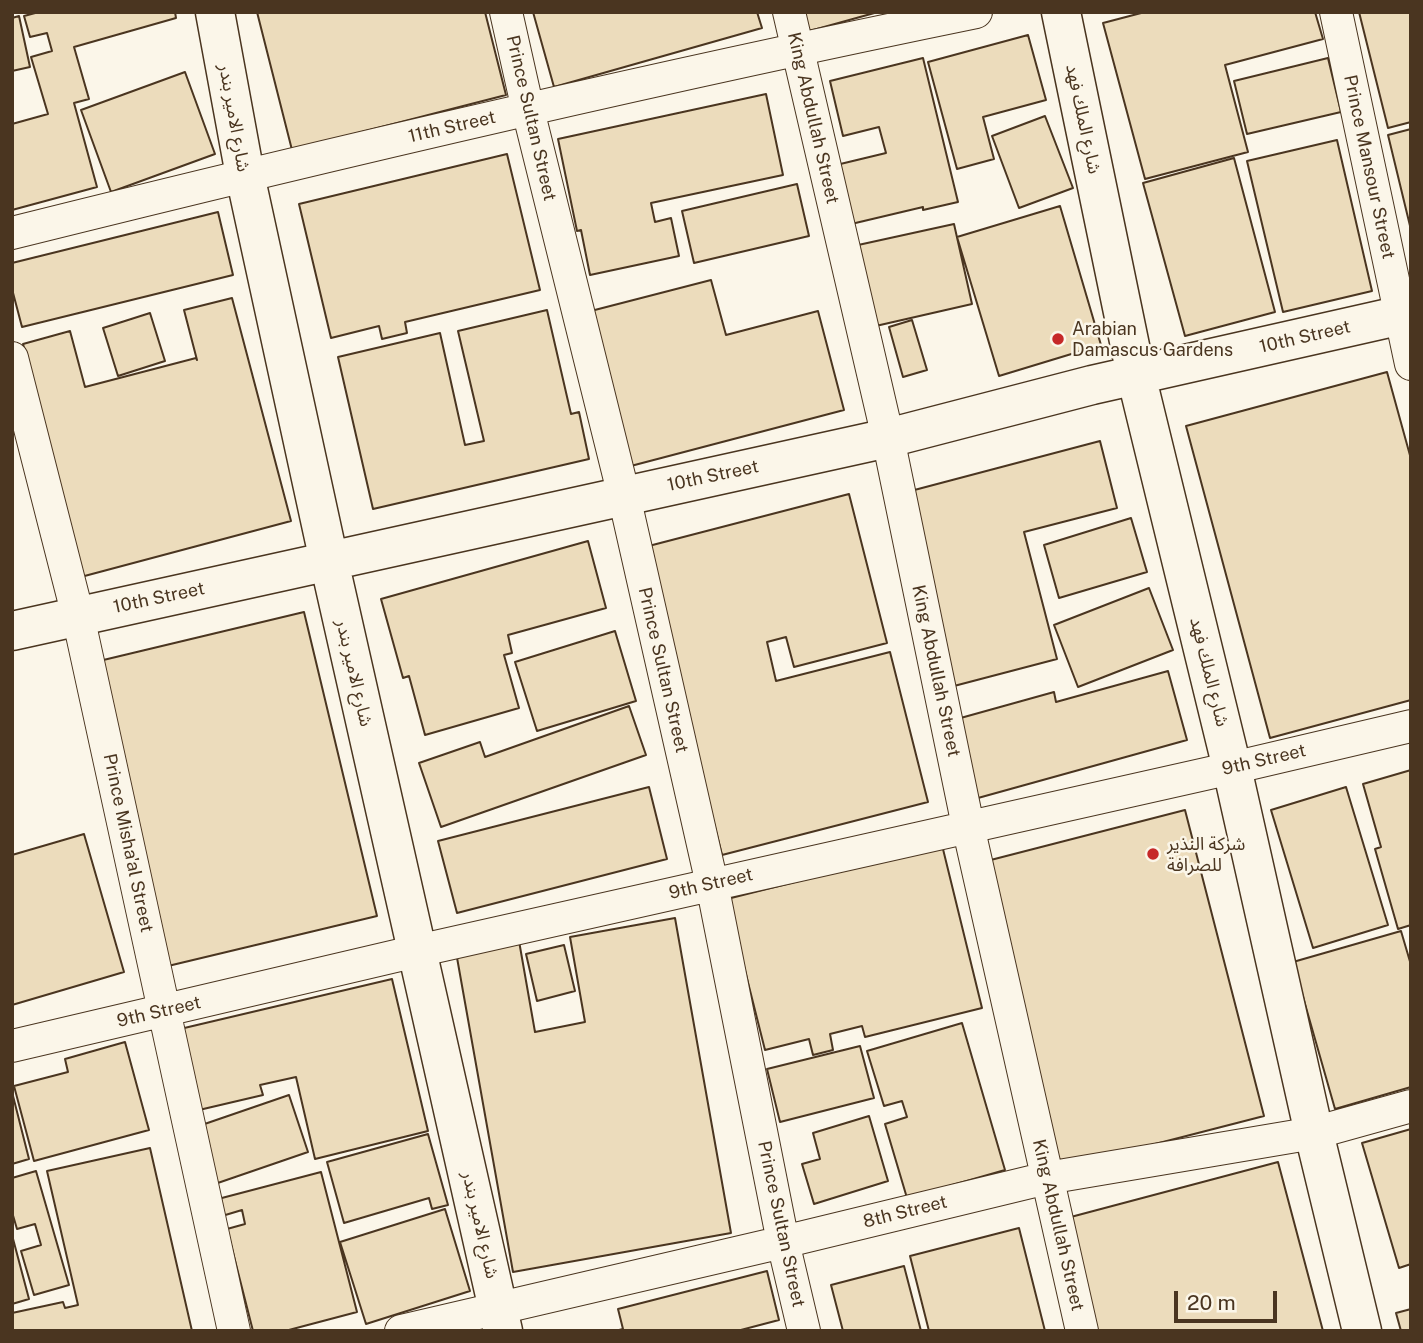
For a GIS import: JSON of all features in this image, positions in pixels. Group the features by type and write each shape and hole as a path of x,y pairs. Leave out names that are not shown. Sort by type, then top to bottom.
{"street":[{"name":"شارع الامير بندر","path":"215,12 245,175 329,561 501,1319"},
{"name":"Prince Sultan Street","path":"506,12 624,496 712,884 783,1242 804,1331"},
{"name":"King Abdullah Street","path":"789,12 888,438 968,826 1082,1331"},
{"name":"11th Street","path":"12,233 245,175 797,48 976,12"},
{"name":"شارع الملك فهد","path":"1060,12 1136,375 1232,768 1314,1133 1362,1331"},
{"name":"Prince Mansour Street","path":"1336,12 1406,314 1411,364"},
{"name":"10th Street","path":"12,631 888,438 1136,375 1406,314"},
{"name":"Prince Misha'al Street","path":"12,358 78,616 234,1331"},
{"name":"9th Street","path":"12,1046 417,951 1411,726"},
{"name":"8th Street","path":"401,1331 501,1319 783,1242 1047,1178 1314,1133 1411,1106"}],"building":[{"path":"39,12 175,12 176,18 74,47 89,99 74,103 97,187 12,210 12,124 48,114 31,57 52,51 47,33 30,37 24,16"},
{"path":"257,12 485,12 506,95 292,150"},
{"path":"533,12 757,12 762,28 554,87"},
{"path":"801,12 878,12 806,32"},
{"path":"1145,12 1315,12 1323,39 1225,65 1248,152 1145,179 1103,23"},
{"path":"1359,12 1411,12 1411,122 1388,128"},
{"path":"19,16 30,67 12,71 12,18"},
{"path":"1028,35 1046,100 983,117 994,159 957,169 928,62"},
{"path":"923,58 958,202 923,210 923,207 847,225 832,166 886,153 879,127 843,136 830,81"},
{"path":"1328,58 1341,112 1247,134 1234,81"},
{"path":"185,72 215,154 111,192 81,110"},
{"path":"766,94 783,175 651,203 655,222 671,218 679,256 590,275 581,230 577,231 558,139"},
{"path":"1045,116 1073,188 1019,208 992,136"},
{"path":"1411,129 1411,230 1388,135"},
{"path":"1337,140 1372,291 1283,312 1247,161"},
{"path":"507,154 540,290 405,322 407,333 382,339 379,326 331,338 299,204"},
{"path":"1234,158 1275,312 1185,336 1143,183"},
{"path":"797,184 809,236 694,263 682,211"},
{"path":"1060,206 1101,345 999,376 957,237"},
{"path":"218,212 233,275 22,327 12,289 12,263"},
{"path":"954,224 972,304 867,328 849,247"},
{"path":"711,280 726,335 818,311 844,410 627,467 587,312"},
{"path":"232,298 291,521 77,578 59,481 23,344 70,331 85,387 196,358 197,360 184,310"},
{"path":"547,310 571,414 579,412 589,459 373,509 338,357 440,333 465,445 484,441 458,331"},
{"path":"150,313 165,361 118,376 103,328"},
{"path":"912,320 927,370 903,377 889,327"},
{"path":"1387,372 1411,459 1411,700 1270,738 1186,426"},
{"path":"1100,441 1117,508 1024,532 1057,659 954,686 903,493"},
{"path":"849,494 887,643 794,667 786,637 767,642 776,681 890,652 928,802 722,855 641,548"},
{"path":"1131,518 1147,572 1059,598 1044,545"},
{"path":"588,541 606,608 508,635 512,653 504,655 519,708 425,735 409,676 403,678 381,599"},
{"path":"1149,588 1173,650 1078,687 1054,625"},
{"path":"304,612 377,916 168,966 95,662"},
{"path":"615,631 636,701 537,731 515,662"},
{"path":"1168,671 1187,740 978,798 957,719 1054,692 1056,702"},
{"path":"629,706 646,755 441,827 419,763 480,742 485,757"},
{"path":"1411,770 1411,925 1398,929 1375,849 1381,847 1363,784"},
{"path":"649,787 667,859 457,913 438,841"},
{"path":"1346,787 1388,925 1313,948 1271,810"},
{"path":"1185,810 1264,1116 1058,1169 979,863"},
{"path":"84,834 124,972 12,1005 12,855"},
{"path":"942,845 982,1008 865,1037 862,1026 830,1034 833,1050 813,1055 809,1039 765,1050 727,899"},
{"path":"675,918 731,1233 513,1272 456,952 519,941 535,1032 585,1022 570,937"},
{"path":"1401,931 1411,965 1411,1087 1335,1109 1293,962"},
{"path":"564,945 575,991 537,1001 526,954"},
{"path":"392,979 428,1131 315,1159 296,1077 260,1085 263,1095 199,1110 180,1029"},
{"path":"962,1023 1005,1170 907,1198 885,1124 907,1117 902,1101 884,1106 867,1051"},
{"path":"125,1042 149,1130 34,1161 14,1086 68,1072 65,1059"},
{"path":"860,1046 874,1098 780,1122 767,1069"},
{"path":"12,1092 29,1159 12,1164"},
{"path":"289,1095 308,1152 209,1186 190,1129"},
{"path":"869,1116 888,1181 814,1204 802,1164 820,1159 813,1133"},
{"path":"1411,1129 1411,1264 1399,1268 1362,1143"},
{"path":"428,1134 448,1205 432,1209 429,1198 344,1223 327,1162"},
{"path":"150,1148 192,1331 12,1331 12,1313 63,1302 65,1308 78,1305 47,1171"},
{"path":"1278,1162 1323,1331 1097,1331 1067,1218"},
{"path":"36,1171 69,1285 34,1295 21,1251 41,1245 35,1224 17,1229 12,1212 12,1178"},
{"path":"321,1172 357,1312 285,1331 253,1331 227,1229 245,1224 242,1210 222,1216 218,1199"},
{"path":"445,1209 470,1291 366,1324 340,1242"},
{"path":"1019,1228 1045,1331 929,1331 910,1256"},
{"path":"12,1235 29,1299 12,1304"},
{"path":"904,1266 921,1331 843,1331 831,1285"},
{"path":"767,1271 779,1320 737,1331 615,1331 623,1329 618,1309"},
{"path":"1411,1309 1411,1331 1401,1331 1396,1313"}],"place":[{"name":"Arabian Damascus Gardens","path":"1058,339"},
{"name":"شركة النذير للصرافة","path":"1153,854"}]}
